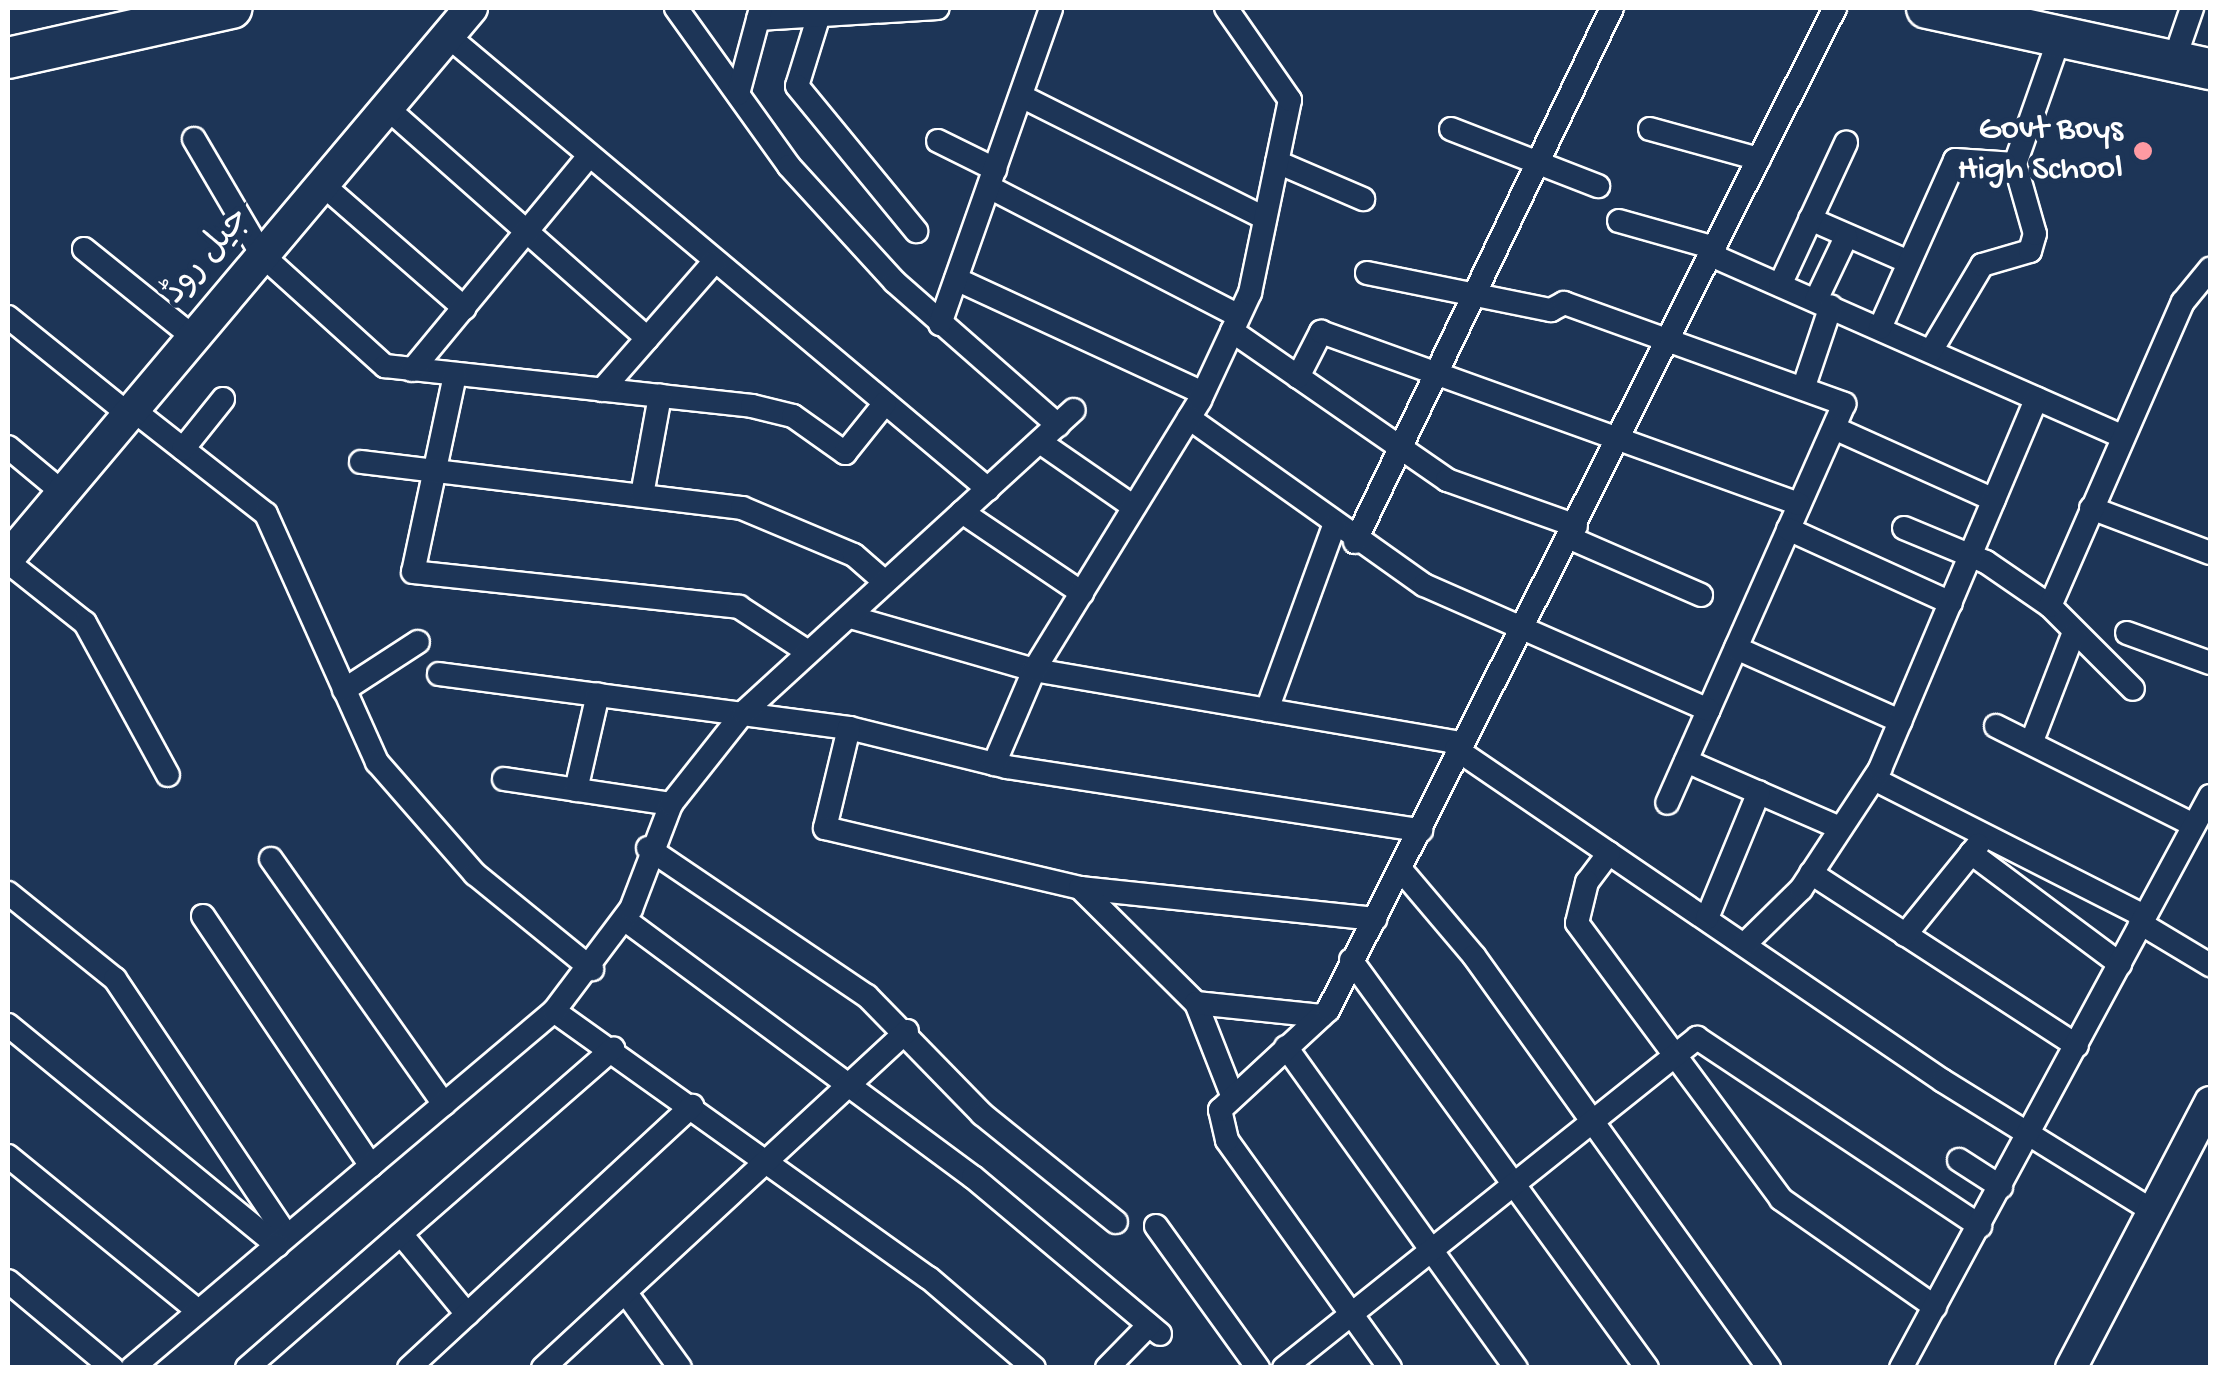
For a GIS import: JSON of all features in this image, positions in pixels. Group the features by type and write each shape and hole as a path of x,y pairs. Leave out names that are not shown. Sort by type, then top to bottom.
{"highway":[{"path":"8,38 156,12 231,8"},
{"path":"1927,8 2060,36 2198,42"},
{"path":"2018,8 2198,42"},
{"path":"8,58 156,12"}],"main road":[{"name":"جیل روڈ","path":"8,560 471,8"}],"street":[{"path":"132,1368 554,1011 592,969 624,919 648,848 670,804 744,712 808,652 854,618 885,582 1066,418 940,324 789,166 676,8"},
{"path":"738,94 759,13 818,15 938,8"},
{"path":"940,324 1051,8"},
{"path":"994,764 1034,670 1203,393 1236,324 1266,218 1290,100 1226,8"},
{"path":"1355,542 1470,294 1612,8"},
{"path":"1390,1368 1218,1125 1232,1095 1321,1016 1402,871 1457,746 1523,631 1834,8"},
{"path":"818,15 797,86 916,231"},
{"path":"448,36 988,489"},
{"path":"1932,351 1982,265 2030,251 2035,234 2015,164 2060,36"},
{"path":"1021,96 1266,218"},
{"path":"386,107 646,338"},
{"path":"1452,129 1598,186"},
{"path":"1650,129 1759,160"},
{"path":"194,139 262,255 371,356 412,370 660,396 793,416 845,453 885,403"},
{"path":"938,141 992,178 1236,324 1298,377 1447,480 1573,532 1701,595"},
{"path":"1780,285 1846,143"},
{"path":"412,370 589,156"},
{"path":"1880,328 1955,160 2015,164"},
{"path":"1277,162 1363,200"},
{"path":"322,184 464,308"},
{"path":"1810,220 1909,262"},
{"path":"1619,221 1713,252 2122,436"},
{"path":"1804,386 1823,303 1846,237"},
{"path":"84,249 193,337"},
{"path":"602,390 714,262"},
{"path":"2050,606 2183,302 2210,269"},
{"path":"1367,273 1551,310 1564,302 1668,342 1804,386 1844,404 1668,803"},
{"path":"956,279 1203,393"},
{"path":"8,316 183,449 277,530 376,762 475,874 592,969"},
{"path":"1298,377 1320,332 1800,504"},
{"path":"455,375 413,572 739,607 808,652"},
{"path":"642,496 660,396"},
{"path":"183,449 223,399"},
{"path":"1745,944 1811,873 1874,778 2036,399"},
{"path":"1188,418 1355,542 1523,631 1709,710"},
{"path":"1834,428 1994,500"},
{"path":"1040,442 1134,507"},
{"path":"8,446 62,492"},
{"path":"361,462 764,515 854,555 885,582"},
{"path":"2092,508 2210,554"},
{"path":"962,512 1082,593"},
{"path":"1267,710 1334,526"},
{"path":"1904,528 1971,556 2050,606 2073,635 2133,689"},
{"path":"1788,529 1951,603"},
{"path":"8,560 85,623 168,775"},
{"path":"854,618 1034,670 1457,746 2029,1136 2153,1211"},
{"path":"2127,633 2210,663"},
{"path":"2032,741 2073,635"},
{"path":"344,690 418,642"},
{"path":"1736,648 1900,721"},
{"path":"439,674 849,728 994,764 1421,830"},
{"path":"576,790 598,694"},
{"path":"1996,726 2190,823"},
{"path":"849,728 825,828 1080,888 1374,919"},
{"path":"1686,761 1840,828"},
{"path":"1874,778 2142,919 2210,965"},
{"path":"504,779 670,804"},
{"path":"1706,918 1759,792"},
{"path":"1901,1368 2002,1187 2190,823 2210,796"},
{"path":"1905,934 1987,835"},
{"path":"648,848 784,933 908,1031 982,1114 1116,1222"},
{"path":"1609,853 1587,882 1577,923 1781,1199 1936,1307"},
{"path":"1970,853 2120,964"},
{"path":"270,859 444,1104"},
{"path":"1402,871 1590,1120 1769,1368"},
{"path":"1811,873 2076,1046"},
{"path":"1080,888 1196,1002 1232,1095"},
{"path":"8,893 115,980 282,1241"},
{"path":"203,916 371,1166"},
{"path":"624,919 846,1089 973,1178 1154,1330 1106,1368"},
{"path":"1351,960 1648,1368"},
{"path":"1196,1002 1321,1016"},
{"path":"554,1011 766,1157 1034,1368"},
{"path":"8,1025 282,1241"},
{"path":"545,1367 766,1157 908,1031"},
{"path":"1284,1368 1590,1120 1678,1058 1697,1038 1980,1226"},
{"path":"1286,1046 1516,1368"},
{"path":"247,1368 614,1049"},
{"path":"2072,1368 2210,1104"},
{"path":"410,1368 692,1106"},
{"path":"8,1156 198,1311"},
{"path":"1959,1160 2002,1187"},
{"path":"1156,1226 1258,1368"},
{"path":"401,1234 467,1314"},
{"path":"8,1281 112,1368"},
{"path":"626,1294 680,1368"}],"place":[{"name":"Govt Boys High School","path":"2143,151"}]}
